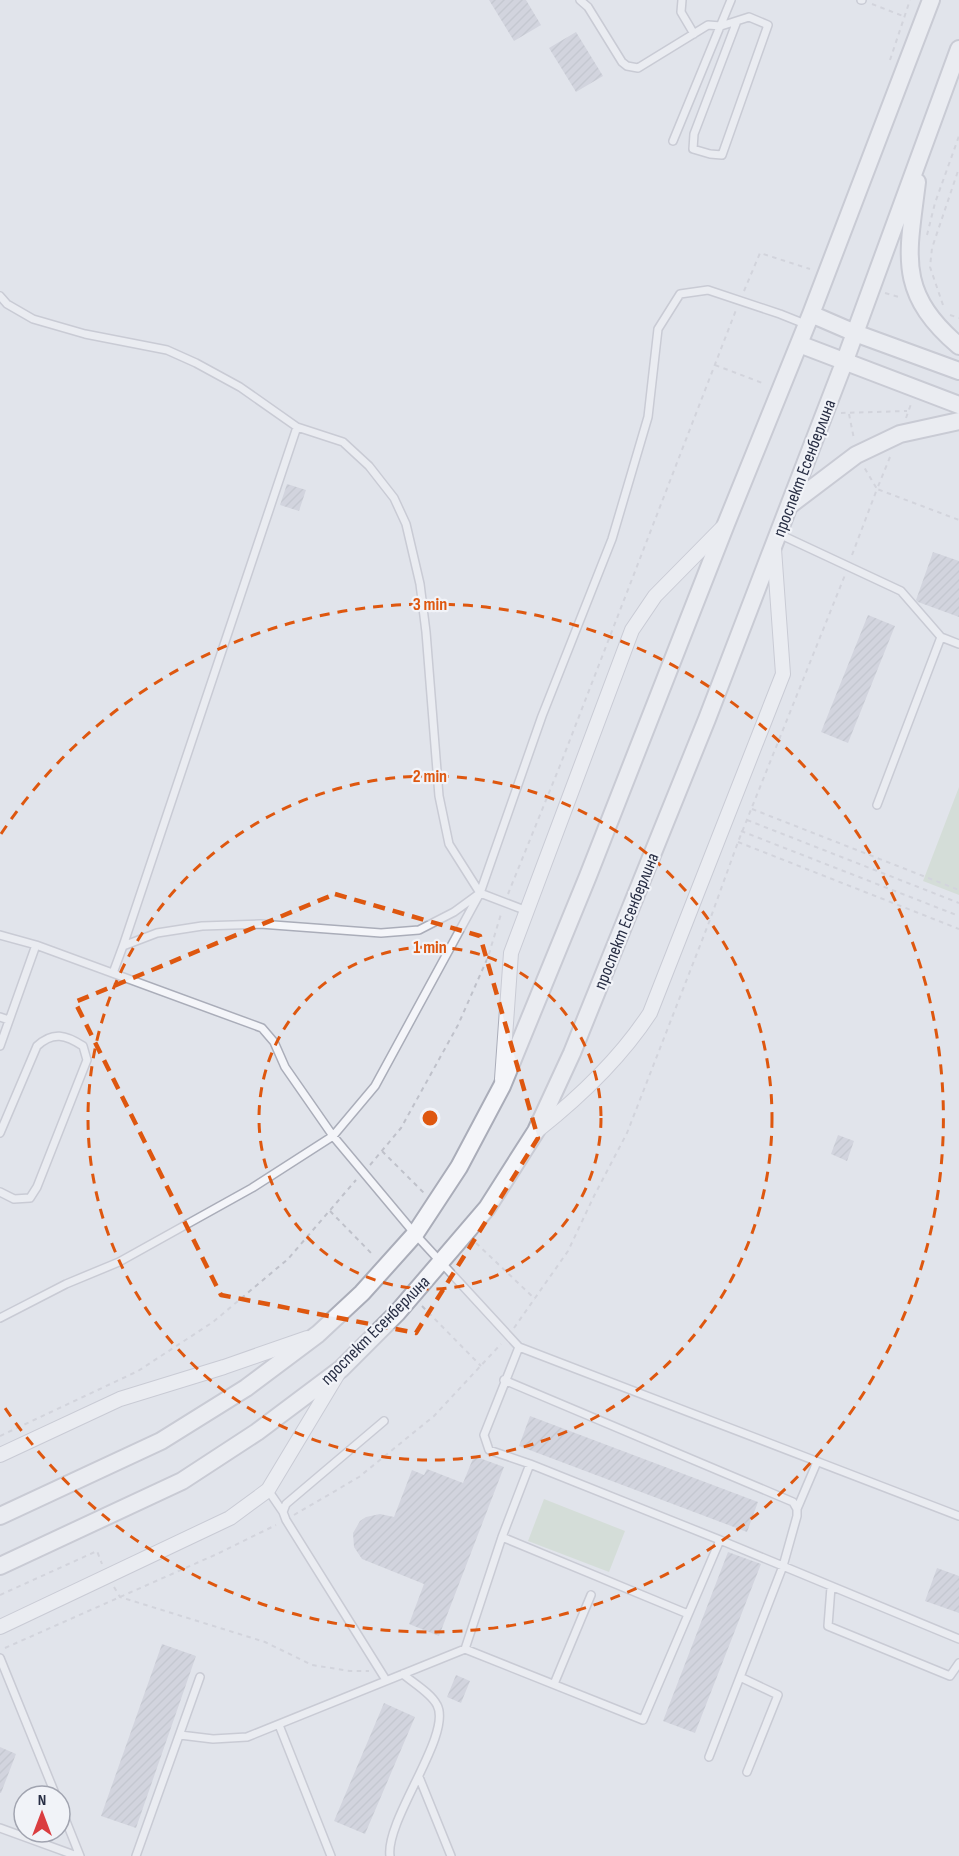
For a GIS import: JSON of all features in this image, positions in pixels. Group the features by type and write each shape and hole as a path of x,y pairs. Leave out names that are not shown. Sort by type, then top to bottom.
{"street":[{"name":"проспект Есенберлина","path":"0,1516 161,1441 246,1388 318,1334 362,1293 414,1234 459,1167 502,1086 588,876 809,320 931,0"},
{"name":"проспект Есенберлина","path":"0,1566 182,1481 257,1432 341,1369 412,1296 487,1208 536,1131 572,1053 707,719 844,363 920,155 949,86 959,49"},
{"path":"920,155 909,257 912,282 921,304 941,330 959,346"},
{"path":"809,320 855,333 959,370"},
{"path":"799,344 959,405"},
{"path":"789,506 856,455 900,434 959,421"},
{"path":"502,1086 511,952 632,630 655,596 726,524"},
{"path":"536,1131 585,1090 631,1042 650,1013 783,674 776,541"},
{"path":"0,1455 120,1399 224,1367 318,1334"},
{"path":"0,1627 230,1518 268,1490 341,1369"}],"lane":[{"path":"580,0 590,4 622,62 633,68 638,68 708,26 721,26 749,17 768,25 722,155 710,154 693,149 694,134 738,21"},
{"path":"682,0 681,12 694,34"},
{"path":"673,141 731,0"},
{"path":"0,1318 66,1284 119,1262 252,1188 333,1136 375,1086 480,893 543,716 612,539 648,417 658,329 680,294 708,290 809,320"},
{"path":"0,296 8,304 33,319 85,333 167,350 187,358 240,387 297,427 343,442 369,466 394,498 406,524 420,584 439,796 449,844 480,893 527,911"},
{"path":"113,973 297,427"},
{"path":"776,541 900,591 941,637 959,644"},
{"path":"877,805 941,637"},
{"path":"123,946 157,933 202,926 260,924 381,933 419,930 454,912 480,893"},
{"path":"0,935 36,945 262,1028 274,1042 285,1067 333,1136 414,1234 519,1347 959,1516"},
{"path":"0,1046 36,945"},
{"path":"0,1017 9,1020"},
{"path":"0,1133 37,1046 46,1037 67,1036 83,1046 87,1060 37,1186 30,1198 14,1199 0,1192"},
{"path":"519,1347 484,1435 489,1450 530,1464 720,1540 959,1639"},
{"path":"504,1380 793,1502 797,1509"},
{"path":"284,1512 286,1504 384,1421"},
{"path":"709,1757 783,1566 797,1509 817,1462"},
{"path":"465,1649 502,1537 530,1464"},
{"path":"268,1490 284,1512 286,1520 386,1680"},
{"path":"502,1537 688,1614"},
{"path":"180,1735 213,1739 247,1737 465,1649 643,1720 720,1540"},
{"path":"831,1587 828,1626 950,1676 959,1663"},
{"path":"554,1684 591,1595"},
{"path":"0,1658 51,1784"},
{"path":"390,1856 391,1836 419,1777 440,1724 439,1708 436,1702 403,1674"},
{"path":"136,1856 200,1677"},
{"path":"740,1677 778,1695 747,1772"},
{"path":"279,1725 331,1856"},
{"path":"419,1777 451,1856"},
{"path":"0,1828 78,1856"},
{"path":"72,1839 78,1856"}],"path":[{"path":"862,0 903,16"},
{"path":"927,237 935,203 959,136"},
{"path":"941,330 946,313 930,267 932,248 959,168"},
{"path":"0,1436 138,1371 213,1322 288,1259 401,1128 458,1025 488,957 505,903 760,253 814,270"},
{"path":"872,288 921,304"},
{"path":"715,365 781,390"},
{"path":"918,389 877,489 959,520"},
{"path":"827,408 843,414 908,411"},
{"path":"751,808 959,890"},
{"path":"747,820 959,903"},
{"path":"724,826 959,916"},
{"path":"738,842 959,929"},
{"path":"382,1151 435,1203"},
{"path":"330,1211 385,1267"},
{"path":"466,1233 535,1299"},
{"path":"412,1296 481,1366"},
{"path":"0,1595 97,1551 107,1576"},
{"path":"120,1597 265,1642 312,1665 350,1671 381,1671"}],"highlighted area":[{"path":"335,894 480,936 538,1138 416,1333 221,1295 75,1002"}],"green space":[{"path":"959,787 959,895 923,881"},
{"path":"544,1499 625,1531 609,1572 528,1541"}],"building":[{"path":"489,0 526,0 541,25 514,41"},
{"path":"576,32 603,76 576,92 549,48"},
{"path":"287,484 306,490 299,511 280,505"},
{"path":"933,552 959,561 959,617 916,600"},
{"path":"868,615 895,626 848,743 821,732"},
{"path":"838,1135 854,1141 847,1161 831,1154"},
{"path":"530,1416 758,1502 747,1532 519,1446"},
{"path":"474,1456 504,1467 439,1636 409,1624 424,1584 362,1559 354,1547 353,1533 360,1521 366,1517 380,1514 394,1517 412,1470 424,1475 427,1469 463,1483"},
{"path":"728,1552 761,1564 695,1733 663,1721"},
{"path":"937,1568 959,1576 959,1613 925,1601"},
{"path":"162,1644 196,1656 136,1828 101,1816"},
{"path":"456,1675 470,1681 461,1703 447,1697"},
{"path":"384,1703 415,1717 365,1834 334,1821"},
{"path":"0,1747 16,1754 1,1793 0,1793"}]}
